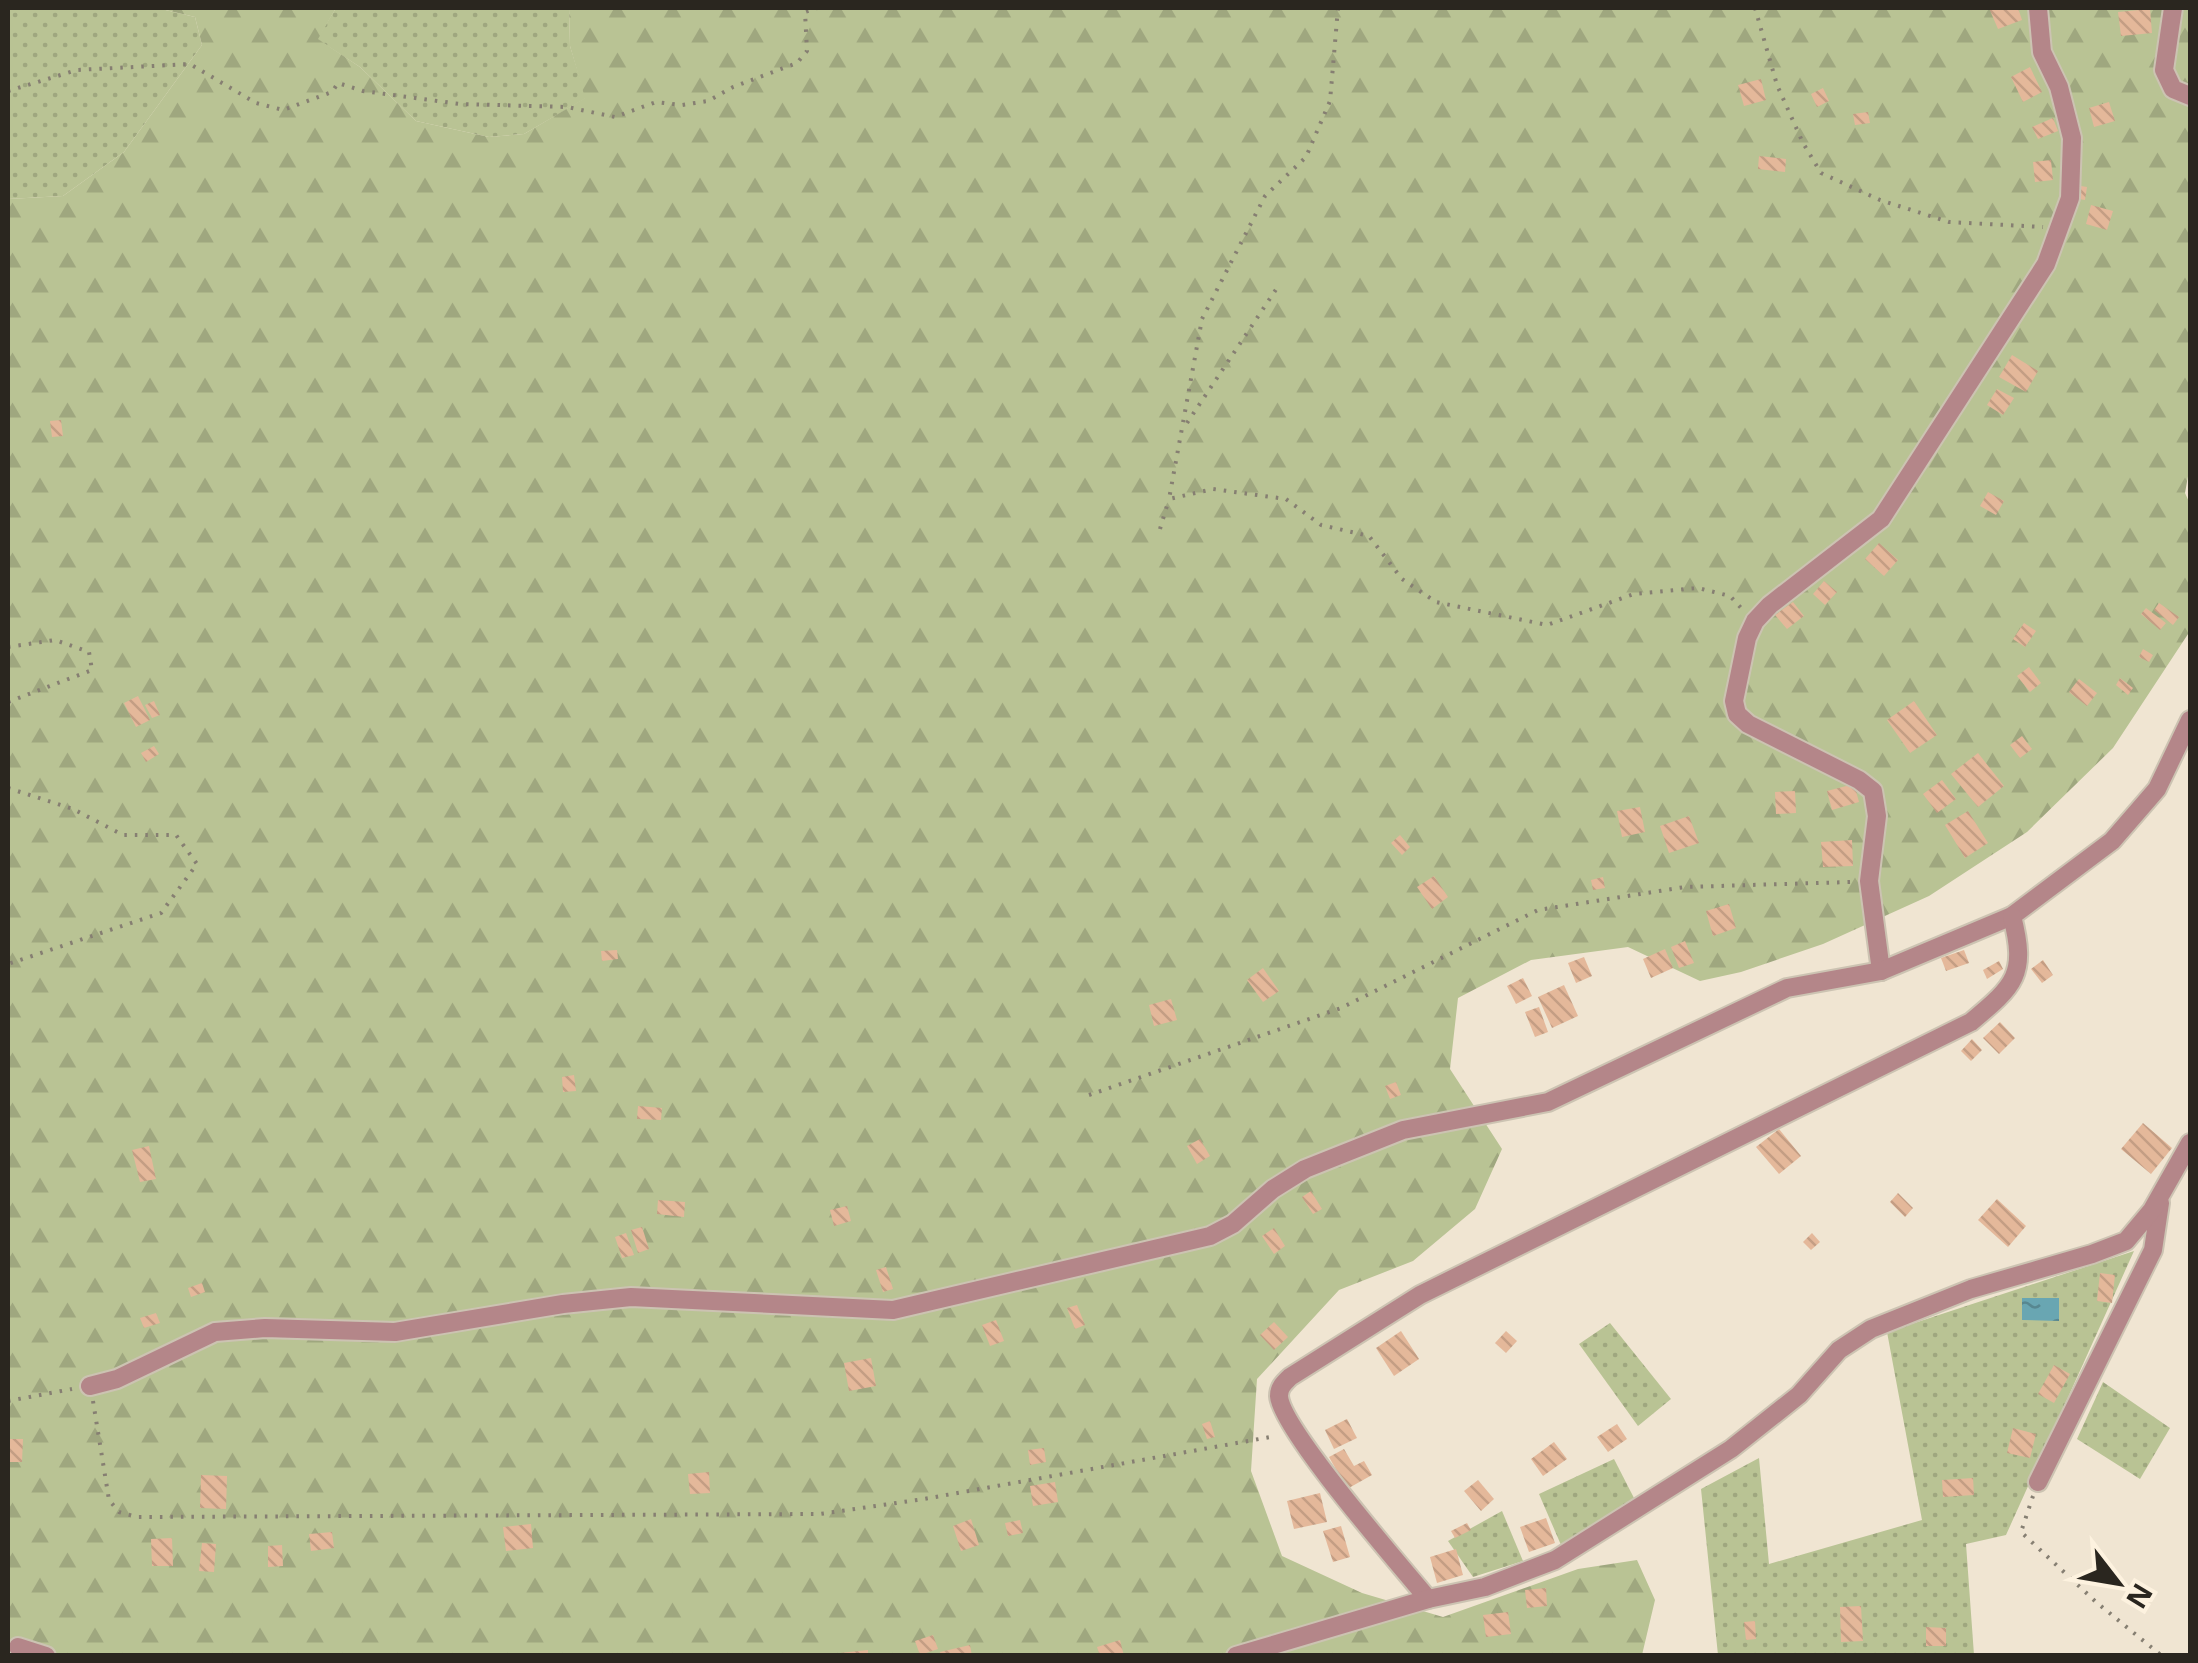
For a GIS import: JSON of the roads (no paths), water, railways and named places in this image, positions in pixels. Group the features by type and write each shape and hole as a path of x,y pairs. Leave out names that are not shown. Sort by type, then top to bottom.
{"street":[{"path":"1881,972 1869,882 1877,816 1874,791 1748,724 1737,714 1734,702 1747,638 1755,621 1881,519 2046,264 2070,198 2072,138 2059,87 2042,52 2038,8"},
{"path":"2174,8 2164,70 2173,89 2190,96"},
{"path":"90,1386 118,1379 214,1332 266,1328 394,1332 630,1297 863,1311 912,1306 1210,1236 1305,1169 1403,1130 1548,1102 1787,988 1881,972 2012,916 2112,841 2158,789 2190,720"},
{"path":"1428,1599 1295,1433 1279,1399 1280,1387 1420,1295 1971,1022 2006,992 2022,954 2012,916"},
{"path":"1236,1656 1428,1599 1485,1587 1555,1560 1731,1449 1799,1395 1839,1350 1872,1329 1970,1289 2126,1241 2162,1193 2190,1143"},
{"path":"2038,1482 2153,1250 2162,1193"},
{"path":"18,1648 46,1656"}],"water":[{"path":"2022,1298 2059,1298 2059,1321 2022,1320"}]}
